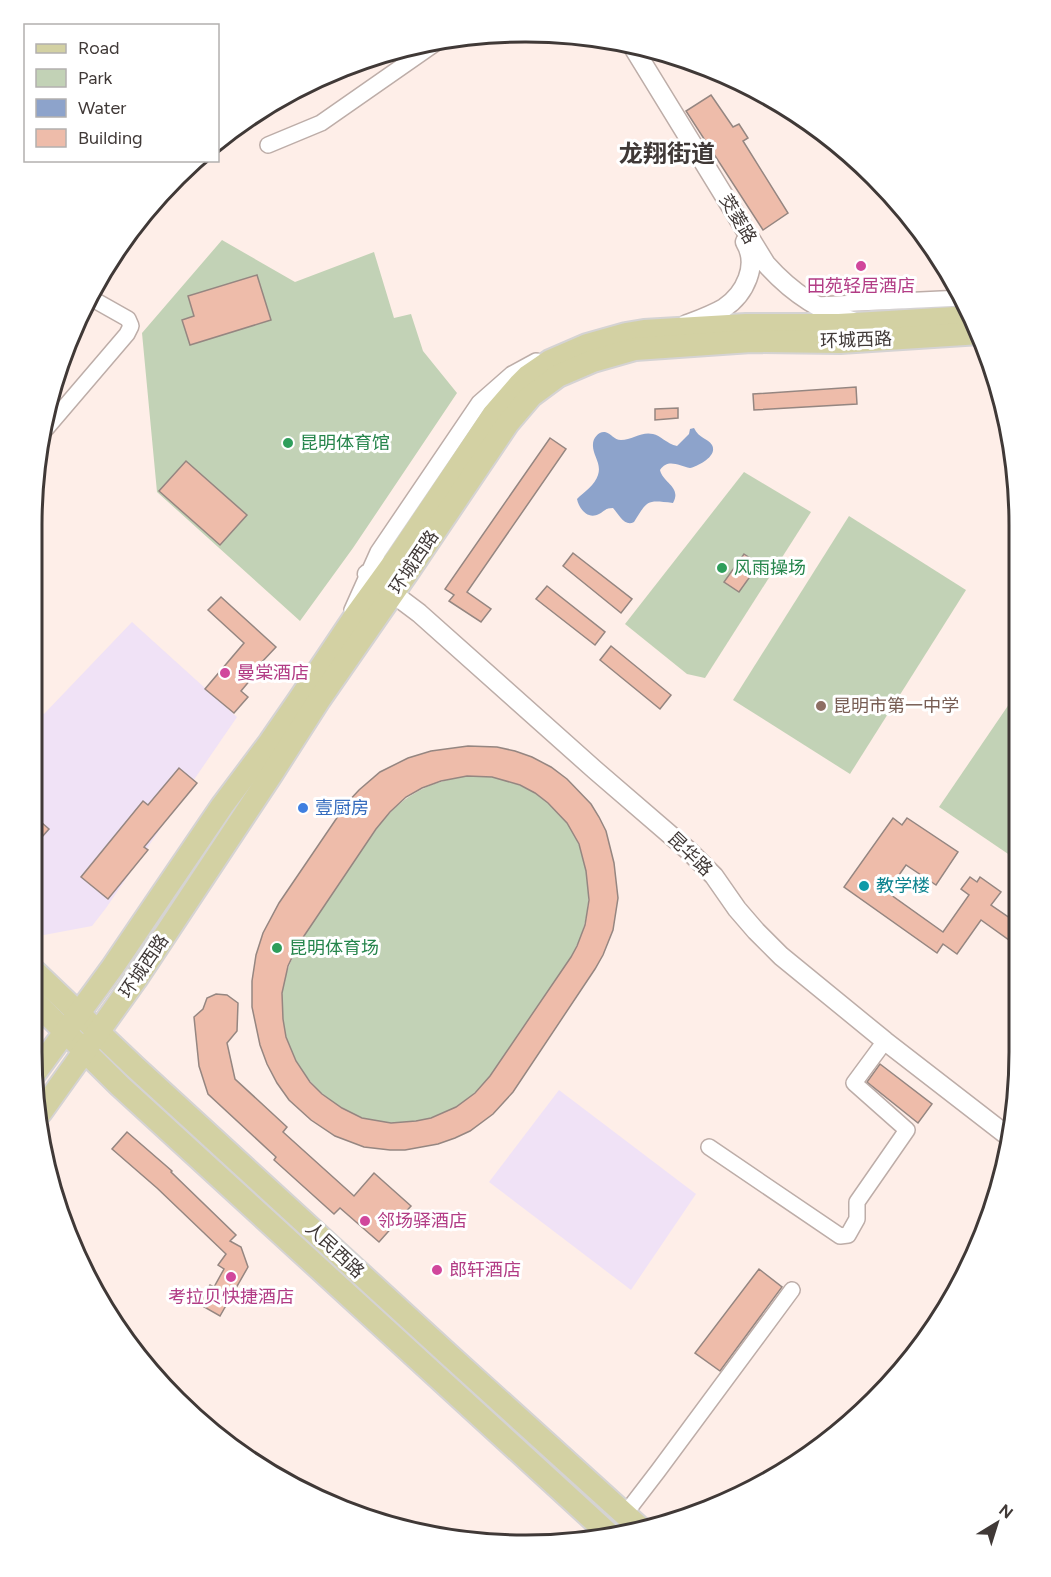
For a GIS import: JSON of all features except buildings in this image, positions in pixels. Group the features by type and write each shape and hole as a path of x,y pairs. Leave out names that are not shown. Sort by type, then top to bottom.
{"main road":[{"name":"环城西路","path":"42,1063 112,968 222,806 270,742 500,405 528,376 562,355 587,345 644,331 769,324 863,324 962,318"},
{"name":"环城西路","path":"45,1107 136,979 265,785 319,700 379,584 513,416 539,389 570,370 612,354 647,347 752,341 840,342 969,334"},
{"name":"人民西路","path":"42,978 430,1338 633,1521"},
{"name":"人民西路","path":"42,1009 146,1110 603,1529"}],"street":[{"path":"268,146 321,123 421,53"},
{"name":"茭菱路","path":"629,53 747,246 752,259 751,270 744,286 728,305 676,329"},
{"name":"茭菱路","path":"638,55 766,264 786,284 816,305 863,324"},
{"path":"816,305 952,298"},
{"path":"53,420 127,334 131,326 128,318 98,302"},
{"name":"昆华路","path":"379,584 419,614 689,851 714,876 737,909 781,956 885,1041 1002,1132"},
{"path":"709,1147 840,1236 848,1235 857,1219 857,1202 907,1130 854,1083 885,1041"},
{"path":"633,1521 658,1471 792,1290"}],"shaded area":[{"path":"132,622 237,717 92,926 44,935 42,933 42,712 44,714"},
{"path":"559,1090 696,1194 631,1290 489,1182"}],"green space":[{"name":"昆明体育馆","path":"222,240 295,282 374,252 394,318 411,314 423,351 457,393 353,548 300,621 157,492 142,333"},
{"name":"风雨操场","path":"744,472 811,512 705,678 687,674 625,624"},
{"path":"849,516 966,590 850,774 733,700"},
{"path":"1009,704 1009,855 939,807"},
{"path":"467,776 503,779 534,793 555,809 571,830 582,853 588,879 588,905 582,931 571,957 490,1076 466,1100 446,1113 423,1120 397,1123 361,1118 344,1110 320,1092 296,1061 283,1020 282,999 287,972 301,940 374,832 397,806 426,787"}],"water":[{"path":"694,428 712,445 712,453 702,463 690,468 670,464 663,466 660,470 674,489 673,503 649,503 631,523 622,520 613,508 591,516 582,510 577,499 597,479 599,471 593,444 599,434 605,432 621,440 653,434 677,446 689,434 690,429"}],"place":[{"name":"田苑轻居酒店","path":"861,266"},
{"name":"昆明体育馆","path":"288,443"},
{"name":"风雨操场","path":"722,568"},
{"name":"曼棠酒店","path":"225,673"},
{"name":"昆明市第一中学","path":"821,706"},
{"name":"壹厨房","path":"303,808"},
{"name":"教学楼","path":"864,886"},
{"name":"昆明体育场","path":"277,948"},
{"name":"邻场驿酒店","path":"365,1221"},
{"name":"郎轩酒店","path":"437,1270"},
{"name":"考拉贝快捷酒店","path":"231,1277"}],"district":[{"name":"龙翔街道","path":"667,153"}]}
